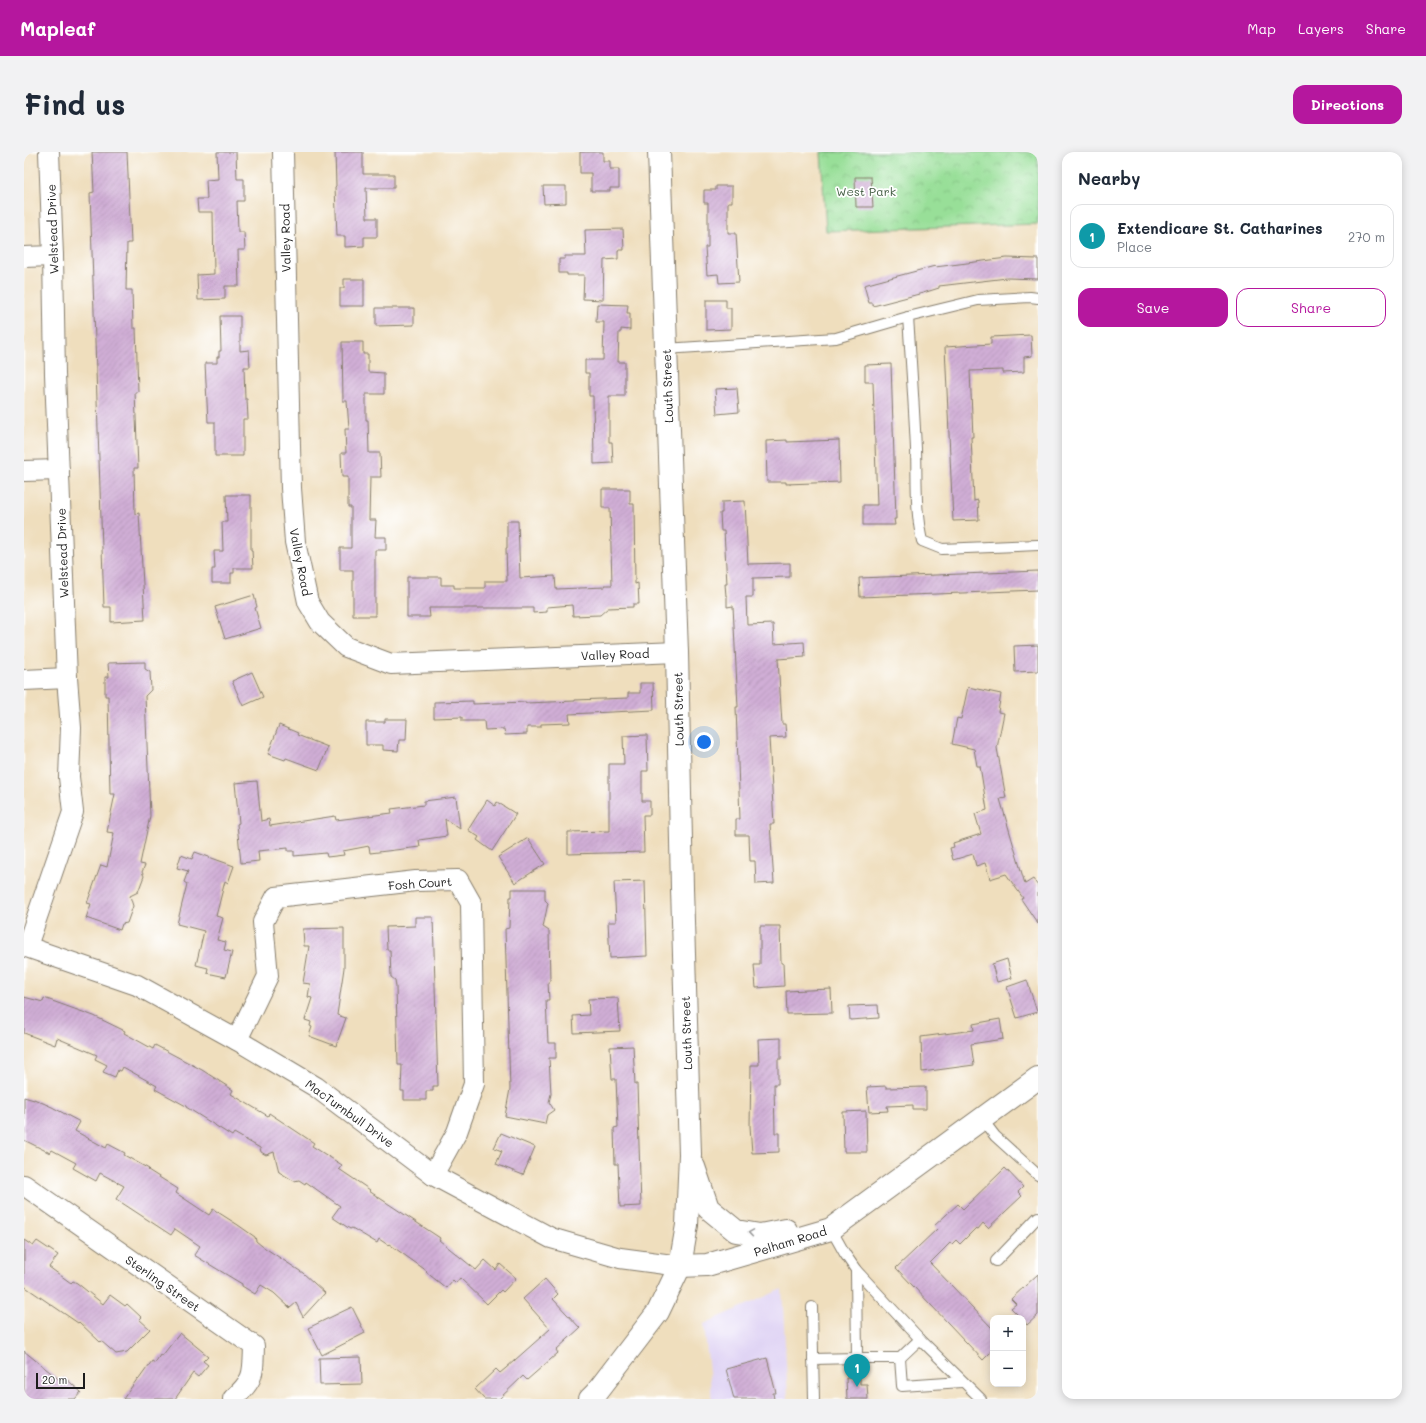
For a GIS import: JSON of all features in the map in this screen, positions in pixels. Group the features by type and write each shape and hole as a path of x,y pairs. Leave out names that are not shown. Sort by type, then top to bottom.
{"main road":[{"name":"Louth Street","path":"659,152 677,652 682,904 690,1154 687,1225 680,1266"},
{"name":"Pelham Road","path":"680,1266 707,1265 831,1229 1038,1078"},
{"path":"690,1154 708,1208 736,1231 760,1235 796,1228 831,1229"},
{"path":"590,1399 658,1312 680,1266"}],"street":[{"name":"Welstead Drive","path":"26,946 73,812 69,777 71,728 55,374 49,152"},
{"name":"Valley Road","path":"283,152 291,488 295,542 308,602 320,622 346,647 390,664 677,652"},
{"path":"24,257 53,256"},
{"path":"24,471 59,470"},
{"path":"24,680 68,678"},
{"name":"Fosh Court","path":"237,1040 268,976 263,922 276,897 416,881 458,880 471,903 474,1084 457,1132 433,1175"},
{"name":"MacTurnbull Drive","path":"26,946 137,985 237,1040 316,1086 433,1175 552,1238 620,1258 680,1266"},
{"name":"Sterling Street","path":"24,1185 254,1346 253,1373 245,1388 233,1399"}],"lane":[{"path":"665,349 836,338 908,317 978,300 1038,298"},
{"path":"908,317 916,450 916,502 918,524 922,541 942,549 1038,545"},
{"path":"982,1119 995,1136 1038,1175"},
{"path":"996,1261 1038,1217"},
{"path":"831,1229 856,1270 920,1339 962,1382 981,1399"},
{"path":"856,1270 856,1358"},
{"path":"812,1307 814,1399"},
{"path":"814,1359 900,1358 920,1339"},
{"path":"900,1358 902,1386 962,1382"}],"shaded area":[{"path":"782,1289 788,1399 712,1399 704,1324"}],"green space":[{"name":"West Park","path":"821,152 1038,152 1038,224 826,231"}],"building":[{"path":"92,152 127,152 131,243 127,243 126,290 132,290 133,328 136,328 138,392 135,392 138,468 134,468 135,514 139,513 145,620 111,622 111,607 104,607 90,193 94,192"},
{"path":"217,152 236,152 237,179 244,179 244,201 237,201 238,232 244,232 245,250 238,250 239,286 225,286 225,299 198,300 197,275 214,274 213,212 198,212 197,199 207,199 206,180 218,179"},
{"path":"335,152 363,152 363,174 394,174 394,188 366,188 367,218 377,218 377,237 364,237 364,246 345,247 345,236 337,236"},
{"path":"580,152 603,152 603,161 610,161 610,169 619,169 619,188 610,188 610,191 591,191 591,173 580,173"},
{"path":"855,177 871,177 873,207 856,207"},
{"path":"543,186 566,186 566,203 544,204"},
{"path":"716,186 732,186 732,202 728,202 728,233 736,233 739,282 719,283 718,274 707,275 705,247 708,247 708,203 704,203 704,190 716,190"},
{"path":"623,229 624,250 618,250 618,259 604,260 603,300 583,299 584,275 567,275 567,273 559,273 559,259 565,259 565,256 586,256 585,230"},
{"path":"1007,258 1038,259 1038,279 1007,278 939,286 939,288 923,293 873,306 873,303 869,303 864,285 935,266"},
{"path":"344,279 364,279 364,306 340,306 340,288 344,288"},
{"path":"706,300 726,300 726,308 731,308 731,329 706,330"},
{"path":"597,304 628,305 627,313 630,313 630,330 621,329 621,332 619,332 618,362 625,362 625,396 609,396 609,442 612,442 613,463 594,464 593,396 589,396 589,373 585,373 585,360 603,360 604,322 596,322"},
{"path":"376,308 414,308 414,325 376,326"},
{"path":"220,316 240,316 240,351 249,350 250,367 244,367 245,399 247,399 248,419 243,419 243,456 215,456 215,422 208,422 205,363 217,363 219,351 221,351"},
{"path":"1031,335 1032,356 1024,357 1024,372 1003,373 1003,370 970,371 974,501 978,500 979,520 953,521 945,347 991,344 991,337"},
{"path":"342,342 363,342 363,354 368,354 368,372 384,373 384,394 366,394 366,420 368,420 369,453 380,453 381,477 370,477 369,520 376,520 375,537 386,537 386,550 375,550 375,616 353,616 353,570 340,570 340,548 351,548 351,507 348,507 348,477 342,477 341,453 346,453 345,429 349,429 347,401 343,401"},
{"path":"891,364 895,525 863,525 863,505 877,505 873,382 865,382 865,365"},
{"path":"737,388 739,412 717,414 715,389"},
{"path":"787,440 787,442 839,440 840,482 786,484 786,482 767,482 766,441"},
{"path":"602,489 630,489 630,504 634,504 635,584 638,583 639,604 633,604 633,607 608,608 600,615 573,616 572,605 547,607 547,612 533,613 533,608 429,608 430,617 407,617 407,577 441,577 441,585 454,585 454,588 485,588 485,581 507,581 507,521 518,521 520,578 555,576 556,589 605,587 604,585 612,585 610,508 602,508"},
{"path":"226,495 251,495 251,550 253,568 234,568 234,573 231,573 231,583 212,583 212,569 215,569 214,551 223,551 222,522 227,522"},
{"path":"745,501 748,564 790,563 790,577 753,578 753,597 746,597 747,625 773,624 774,644 804,642 805,657 778,659 782,724 785,724 786,737 769,738 774,824 770,824 774,883 756,884 755,861 750,861 749,835 736,835 736,819 740,819 736,707 738,707 733,606 727,607 724,531 721,531 720,513 722,513 722,502"},
{"path":"1038,571 1038,590 860,597 859,578"},
{"path":"254,595 257,607 255,608 261,628 225,639 215,607"},
{"path":"1038,645 1038,671 1015,672 1014,646"},
{"path":"145,662 145,669 150,672 151,690 145,696 150,816 140,864 145,865 142,872 144,876 138,892 130,896 133,906 127,923 122,924 120,930 86,918 91,904 87,903 101,865 107,867 114,833 107,832 115,794 110,794 108,696 105,696 105,677 109,677 108,663"},
{"path":"252,672 263,697 243,706 232,681"},
{"path":"640,683 653,683 654,710 569,714 570,723 541,724 541,727 527,727 527,734 505,735 504,729 485,730 484,721 462,721 462,717 434,718 434,702 473,701 473,704 526,703 628,698 628,693 640,693"},
{"path":"968,687 1001,694 998,712 1004,713 997,748 1006,798 1000,799 1025,884 1033,879 1038,886 1038,924 1021,899 1023,898 1006,874 990,879 985,863 976,866 973,854 953,860 950,848 954,847 953,843 981,834 975,814 987,810 980,766 977,766 974,749 952,744 957,718 961,719"},
{"path":"385,719 407,719 406,740 399,740 398,751 383,750 383,745 366,745 366,722 385,722"},
{"path":"279,725 298,733 297,735 328,747 319,770 286,758 285,760 268,754"},
{"path":"647,735 648,771 642,771 642,801 650,801 650,815 643,815 644,852 568,854 568,832 609,831 609,764 624,764 623,736"},
{"path":"257,781 261,821 269,819 270,826 335,816 336,820 392,813 391,809 424,805 424,801 456,797 460,829 445,819 447,836 419,840 420,847 370,853 369,846 343,851 344,855 327,857 326,853 294,856 294,851 288,851 288,848 258,851 259,861 241,863 235,783"},
{"path":"487,800 495,806 497,802 516,814 492,851 477,840 479,837 468,830"},
{"path":"528,838 545,864 515,883 498,857"},
{"path":"195,852 234,866 228,883 225,881 216,916 223,918 217,940 226,942 224,950 232,952 226,977 207,973 208,968 196,965 204,931 177,924 187,884 184,882 188,871 177,868 181,855 192,859"},
{"path":"645,881 647,956 610,958 608,922 616,922 614,882"},
{"path":"512,889 545,889 545,900 548,903 543,927 549,931 550,982 548,982 549,1000 546,1000 548,1043 556,1043 556,1058 549,1058 551,1094 549,1102 554,1110 547,1115 545,1124 505,1116 510,1089 505,929 509,928 510,897 512,897"},
{"path":"415,917 433,917 438,1086 433,1086 433,1091 426,1091 426,1100 404,1100 404,1091 401,1091 402,1065 398,1065 396,987 395,980 391,977 390,950 387,950 386,927 415,926"},
{"path":"760,926 780,926 781,963 783,963 784,986 756,988 754,965 760,965"},
{"path":"344,928 344,968 337,1015 346,1018 336,1046 309,1036 312,1027 310,1026 311,1022 305,1020 312,998 308,997 310,984 303,983 309,946 304,946 303,929"},
{"path":"1007,959 1012,978 997,982 992,964"},
{"path":"1027,980 1037,1012 1017,1018 1007,987"},
{"path":"831,989 832,1013 787,1014 786,991"},
{"path":"24,997 43,1002 44,998 94,1016 125,1031 124,1033 153,1049 155,1045 202,1070 233,1090 231,1094 268,1116 269,1113 314,1143 312,1146 342,1165 339,1169 370,1190 369,1191 440,1238 439,1240 476,1270 485,1260 496,1270 500,1264 516,1278 503,1292 501,1290 487,1304 460,1278 456,1283 453,1280 446,1288 426,1272 427,1271 389,1244 388,1245 379,1239 377,1243 352,1228 350,1229 332,1217 340,1206 306,1182 305,1184 299,1180 294,1181 279,1172 274,1152 266,1155 261,1152 260,1148 234,1133 232,1136 186,1106 155,1089 157,1086 123,1067 121,1071 118,1070 115,1077 103,1072 107,1065 95,1059 97,1055 57,1038 55,1045 24,1033"},
{"path":"618,998 620,1031 574,1033 573,1016 589,1015 588,999"},
{"path":"878,1005 879,1018 850,1020 849,1006"},
{"path":"1000,1019 1003,1039 971,1044 974,1065 922,1072 921,1037 974,1030 973,1024"},
{"path":"781,1038 781,1059 778,1059 778,1084 774,1084 775,1133 779,1133 779,1152 752,1153 750,1126 751,1065 759,1065 758,1039"},
{"path":"633,1046 635,1084 637,1084 641,1206 620,1207 618,1164 615,1164 614,1128 618,1127 616,1079 612,1079 610,1047"},
{"path":"886,1086 886,1088 926,1087 926,1109 913,1109 913,1105 887,1106 888,1111 869,1112 867,1087"},
{"path":"24,1097 34,1099 52,1107 80,1122 75,1131 106,1148 108,1144 125,1153 124,1155 149,1169 148,1170 178,1189 176,1193 209,1215 213,1209 238,1225 255,1237 256,1241 262,1246 303,1273 325,1293 303,1317 296,1303 290,1308 274,1293 261,1285 255,1294 242,1286 242,1284 194,1255 200,1246 175,1229 171,1235 116,1199 124,1186 100,1173 96,1181 73,1168 76,1163 52,1150 50,1153 24,1140"},
{"path":"866,1111 867,1152 844,1152 843,1112"},
{"path":"501,1133 535,1147 523,1175 496,1164 502,1151 494,1148"},
{"path":"1005,1168 1023,1187 1018,1192 1022,1196 988,1228 983,1223 960,1244 956,1240 952,1244 950,1243 930,1263 990,1326 990,1353 983,1360 896,1268 937,1229 934,1226 958,1204 963,1209"},
{"path":"24,1240 33,1246 37,1241 58,1255 49,1267 71,1283 73,1281 77,1283 103,1304 110,1295 125,1306 127,1304 141,1317 139,1319 150,1329 127,1352 116,1354 101,1341 100,1342 79,1322 78,1323 24,1286"},
{"path":"1038,1274 1038,1315 1027,1325 1026,1315 1018,1315 1011,1308 1016,1304 1011,1299"},
{"path":"545,1279 558,1294 553,1299 580,1328 556,1350 558,1353 527,1380 523,1376 499,1399 484,1399 475,1389 496,1369 500,1373 550,1329 523,1299"},
{"path":"352,1307 365,1333 322,1355 308,1328"},
{"path":"180,1333 208,1356 203,1361 208,1365 198,1377 193,1373 175,1399 123,1399 152,1361 155,1363 160,1355 162,1356"},
{"path":"24,1351 61,1381 64,1377 81,1392 75,1399 29,1399 24,1395"},
{"path":"361,1357 362,1384 320,1385 319,1358"},
{"path":"767,1358 776,1393 773,1393 774,1399 734,1399 726,1369"},
{"path":"846,1378 860,1378 860,1384 867,1384 868,1399 847,1399"}],"place":[{"name":"Extendicare St. Catharines","path":"857,1387"}]}
